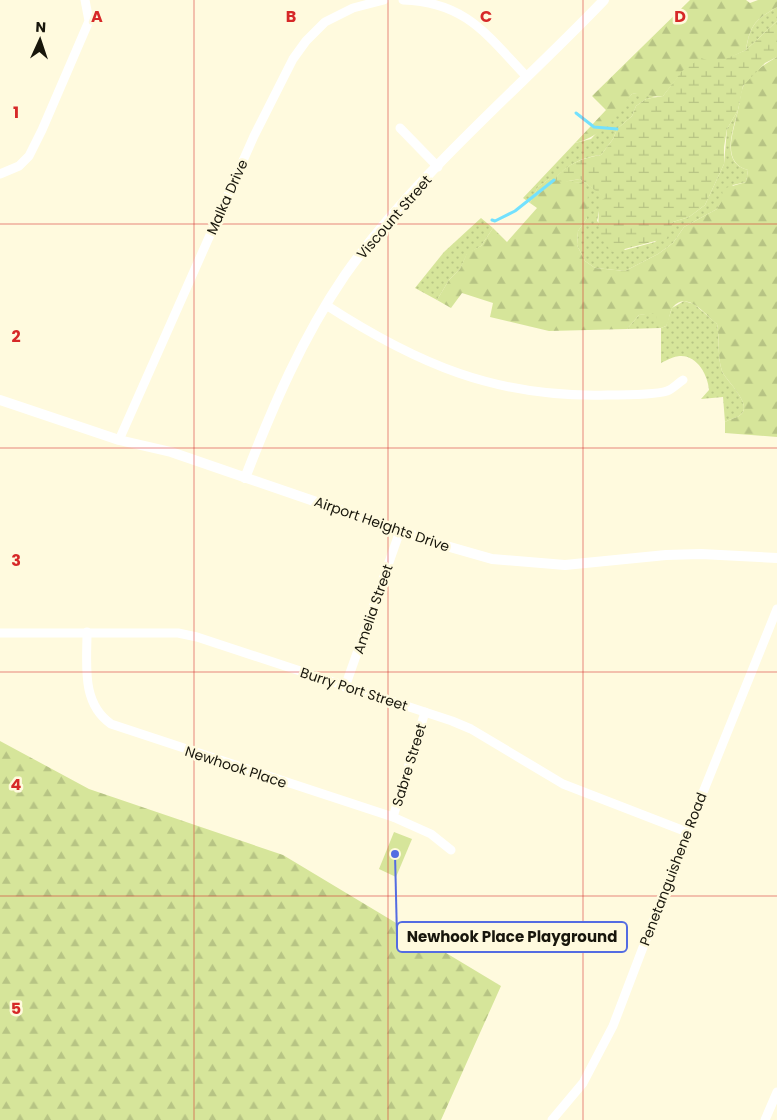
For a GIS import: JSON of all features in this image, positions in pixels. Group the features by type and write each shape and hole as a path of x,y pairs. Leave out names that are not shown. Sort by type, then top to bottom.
{"street":[{"path":"0,174 10,171 24,161 42,130 89,21 85,0"},
{"name":"Malka Drive","path":"119,440 254,136 294,59 306,40 325,22 353,8 384,0"},
{"path":"403,0 433,4 460,14 486,34 527,77"},
{"name":"Viscount Street","path":"245,478 284,380 326,305 376,235 438,167 604,0"},
{"path":"400,128 438,167"},
{"path":"326,305 396,348 420,359 469,377 518,389 567,395 622,395 667,391 683,380"},
{"name":"Airport Heights Drive","path":"0,400 119,440 171,452 400,531 485,557 534,564 565,565 701,554 777,558"},
{"name":"Amelia Street","path":"345,687 400,531"},
{"name":"Penetanguishene Road","path":"552,1120 583,1083 613,1026 686,832 777,609"},
{"name":"Newhook Place","path":"87,632 90,696 97,712 111,724 393,817 431,834 451,850"},
{"name":"Burry Port Street","path":"0,633 185,634 425,712 471,729 563,784 686,832"},
{"name":"Sabre Street","path":"393,817 425,712"},
{"path":"765,1120 777,1092"}],"green space":[{"path":"690,0 746,0 750,3 758,0 777,0 777,7 755,24 749,35 746,50 716,64 682,72 663,96 632,94 608,124 594,135 575,143 606,110 592,96"},
{"path":"777,7 777,21 746,50 749,35 755,24"},
{"path":"777,21 777,57 765,63 743,86 738,110 727,129 724,164 705,205 689,217 673,222 667,238 613,252 603,241 599,229 600,201 605,198 580,179 563,182 554,180 569,166 587,158 601,155 613,139 617,129 632,116 636,106 646,99 663,96 682,71 701,58 716,63 746,50"},
{"path":"777,57 777,437 725,433 725,422 739,416 743,412 744,406 738,393 722,371 717,324 691,303 685,301 673,307 666,326 661,328 656,318 658,313 639,315 627,329 549,331 490,317 493,303 462,293 451,308 437,300 449,280 460,269 467,253 481,246 493,228 507,242 537,208 530,203 538,187 549,179 582,183 588,191 587,218 578,231 577,245 585,261 595,268 625,271 658,254 673,243 684,227 717,209 723,199 722,189 746,182 748,170 739,166 731,153 732,136 741,93 745,83 753,74"},
{"path":"641,93 656,97 646,99 636,106 632,116 617,129 613,139 601,155 575,163 554,180 549,179 538,187 530,203 523,198 575,143 591,139 632,94"},
{"path":"738,110 732,136 731,153 734,161 739,166 748,170 746,182 733,185 717,209 684,227 673,243 658,254 625,271 595,268 585,261 577,245 578,231 587,218 582,183 563,182 580,179 606,198 599,211 597,221 625,250 655,242 673,222 689,217 705,205 724,164 727,129"},
{"path":"481,218 493,228 481,246 467,254 460,269 449,280 437,300 415,288 444,252"},
{"path":"684,301 694,304 717,324 722,371 738,393 744,406 743,412 739,416 725,422 723,397 701,399 709,390 708,384 704,372 692,359 678,356 661,363 661,328 666,326 672,308"},
{"path":"658,312 661,328 627,329 639,315"},
{"path":"0,741 89,789 283,855 501,986 441,1120 0,1120"},
{"path":"394,832 412,839 396,877 379,869"}],"waterway":[{"path":"576,113 594,127 617,129"},
{"path":"492,220 495,221 515,211 554,180"}],"place":[{"name":"Newhook Place Playground","path":"395,854"}]}
